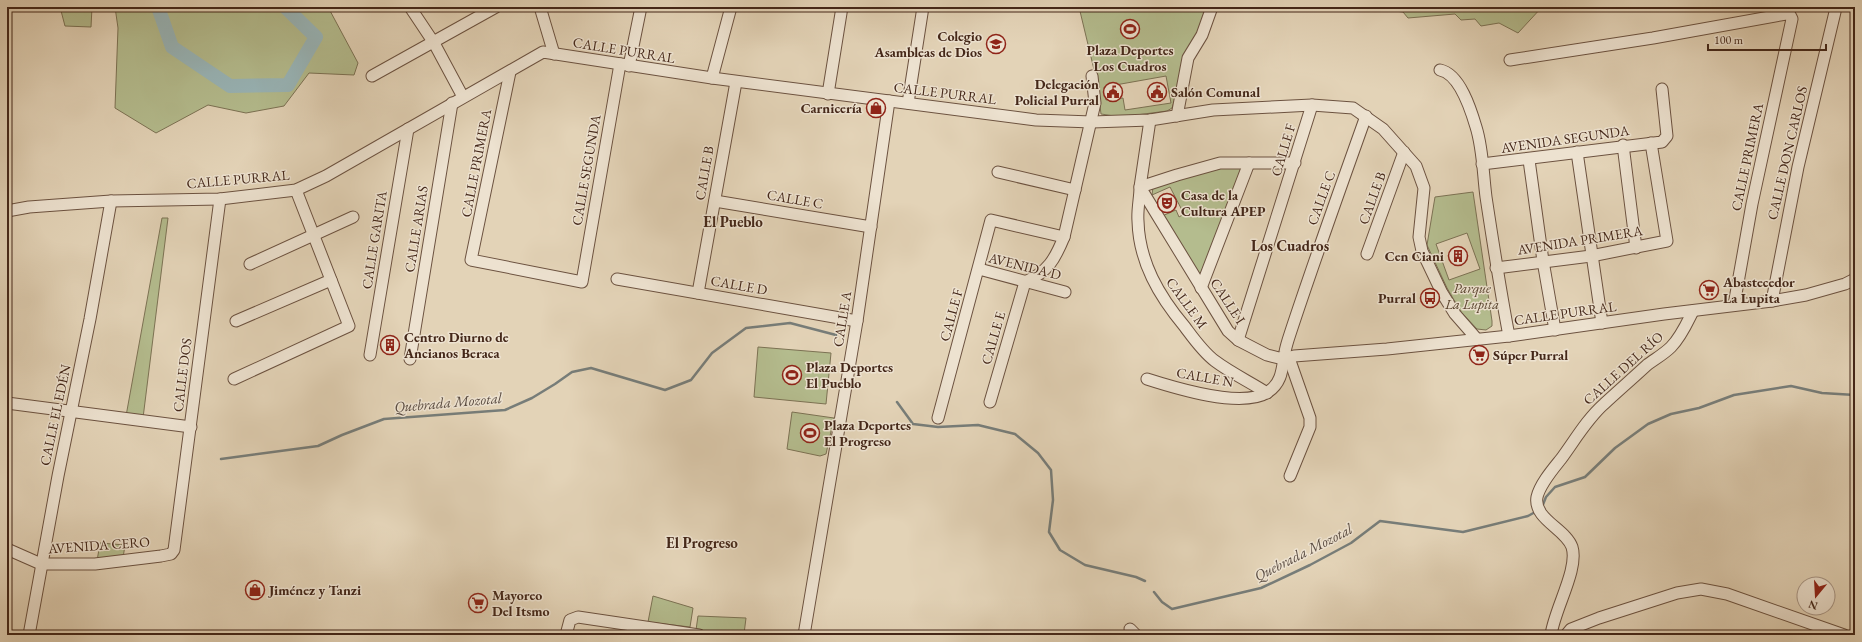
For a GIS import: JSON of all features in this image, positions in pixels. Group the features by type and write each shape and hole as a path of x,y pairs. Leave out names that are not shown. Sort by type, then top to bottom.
{"street":[{"path":"410,7 434,43 463,97"},
{"path":"372,76 434,43 496,7"},
{"path":"540,7 554,54"},
{"name":"CALLE SEGUNDA","path":"472,260 582,282 625,65 641,7"},
{"path":"712,78 731,7"},
{"path":"828,94 842,7"},
{"path":"908,103 923,7"},
{"path":"1177,116 1188,58 1202,35 1212,7"},
{"name":"CALLE DON CARLOS","path":"1772,301 1798,168 1835,12"},
{"name":"CALLE PRIMERA","path":"1510,60 1654,38 1786,14 1790,15 1792,19 1752,204 1734,305"},
{"name":"CALLE PURRAL","path":"7,211 111,201 220,199 296,190 326,176 543,52 736,82 1036,120 1092,122 1150,120 1213,110 1312,105 1353,108 1383,129 1416,166 1424,188 1419,237 1422,251 1442,293 1455,314 1476,338 1509,336 1772,301 1806,295 1845,284 1855,279"},
{"path":"1440,70 1454,78 1468,104 1476,128 1496,268 1509,336"},
{"name":"CALLE PRIMERA","path":"472,260 510,72"},
{"path":"1025,282 1037,276 1049,266 1057,254 1064,237 1092,122 1095,104 1092,76"},
{"name":"CALLE B","path":"698,293 736,82"},
{"path":"1651,143 1662,142 1667,136 1662,89"},
{"name":"CALLE A","path":"804,635 857,321 890,102"},
{"name":"CALLE ARIAS","path":"410,359 452,103"},
{"name":"CALLE F","path":"1238,340 1295,163 1312,105"},
{"name":"CALLE C","path":"1286,358 1285,350 1321,239 1366,116"},
{"path":"1150,120 1140,187 1220,163 1295,163"},
{"name":"CALLE GARITA","path":"370,355 408,129"},
{"name":"AVENIDA SEGUNDA","path":"1482,164 1529,160 1623,145 1651,143"},
{"name":"AVENIDA PRIMERA","path":"1496,268 1591,256 1667,241 1651,143"},
{"path":"1623,145 1636,248"},
{"name":"CALLE B","path":"1367,254 1404,152"},
{"path":"1577,152 1602,323"},
{"path":"1529,160 1543,261 1555,330"},
{"path":"1201,288 1249,162"},
{"path":"998,172 1075,190"},
{"name":"CALLE I","path":"1140,187 1228,331 1238,340 1267,355 1286,358 1387,349 1476,338"},
{"name":"CALLE M","path":"1140,187 1138,220 1140,241 1146,265 1165,303 1202,348 1215,361 1267,393"},
{"path":"234,379 349,326 296,190"},
{"name":"CALLE DOS","path":"171,554 176,544 220,199"},
{"name":"CALLE EL EDÉN","path":"29,635 41,564 90,319 111,201"},
{"name":"CALLE C","path":"715,201 871,227"},
{"path":"250,264 354,217"},
{"name":"CALLE F","path":"938,418 991,220 1064,237"},
{"name":"AVENIDA D","path":"978,269 1065,292"},
{"name":"CALLE D","path":"617,279 857,321"},
{"path":"236,321 330,280"},
{"name":"CALLE E","path":"990,402 1025,282"},
{"name":"CALLE DEL RÍO","path":"1551,635 1557,611 1570,573 1573,560 1572,549 1568,538 1543,516 1536,503 1538,495 1547,479 1594,414 1648,365 1671,347 1682,333 1693,311"},
{"path":"1267,393 1281,376 1286,358"},
{"path":"1286,358 1310,418 1310,427 1290,476"},
{"name":"CALLE N","path":"1147,380 1176,388 1228,398 1258,396 1267,393"},
{"path":"7,403 191,427"},
{"name":"AVENIDA CERO","path":"7,549 41,564 95,564 171,554"},
{"path":"1566,635 1571,629 1599,618 1677,593 1701,589 1727,594 1844,635"},
{"path":"566,635 570,620 578,616 699,635"}],"green space":[{"path":"60,7 92,7 91,27 65,26"},
{"path":"115,7 328,7 358,63 354,75 309,73 284,106 246,113 208,105 156,133 115,108 118,28"},
{"path":"1079,7 1206,7 1172,108 1167,111 1121,117 1101,114 1097,82","holes":["1166,76 1171,103 1125,110 1123,98 1106,100 1104,87"]},
{"path":"1361,7 1467,7 1478,11 1485,7 1542,7 1518,33 1499,23 1481,26 1475,19 1461,20 1455,14 1408,18 1403,12"},
{"path":"1219,166 1244,166 1200,275 1162,216 1176,210 1179,217 1184,214 1170,187 1152,195 1153,187"},
{"name":"Parque La Lupita","path":"1473,192 1492,321 1492,326 1486,330 1477,329 1461,312 1447,288 1427,245 1435,197","holes":["1467,233 1480,269 1449,280 1436,244"]},
{"path":"162,218 168,218 143,418 126,416"},
{"name":"Plaza Deportes El Pueblo","path":"758,347 831,353 826,404 754,397"},
{"name":"Plaza Deportes El Progreso","path":"792,412 834,418 826,454 820,456 787,449"},
{"path":"100,543 125,545 123,558 97,561"},
{"path":"653,596 693,608 690,627 648,622"},
{"path":"698,616 746,618 744,634 696,630"}],"waterway":[{"path":"158,7 172,47 230,86 288,85 316,37 285,7"},
{"name":"Quebrada Mozotal","path":"221,459 318,446 384,419 505,410 532,398 572,372 591,368 665,390 691,380 712,353 746,328 790,323 836,335"},
{"name":"Quebrada Mozotal","path":"1542,507 1546,497 1555,487 1585,477 1615,448 1648,424 1671,414 1699,408 1734,395 1791,386 1822,393 1855,395"},
{"name":"Quebrada Mozotal","path":"897,402 913,424 938,427 978,425 1015,434 1038,453 1051,470 1053,500 1049,532 1060,550 1085,565 1136,577 1145,581"},
{"name":"Quebrada Mozotal","path":"1154,592 1162,602 1172,609 1261,588 1310,565 1351,543 1380,521 1463,532 1528,516 1537,511"}],"place":[{"name":"Plaza Deportes Los Cuadros","path":"1130,29"},
{"name":"Colegio Asambleas de Dios","path":"996,44"},
{"name":"Delegación Policial Purral","path":"1113,92"},
{"name":"Salón Comunal","path":"1157,92"},
{"name":"Carnicería","path":"876,108"},
{"name":"Casa de la Cultura APEP","path":"1167,203"},
{"name":"Cen Ciani","path":"1458,256"},
{"name":"Abastecedor La Lupita","path":"1709,290"},
{"name":"Purral","path":"1430,298"},
{"name":"Centro Diurno de Ancianos Beraca","path":"390,345"},
{"name":"Súper Purral","path":"1479,355"},
{"name":"Plaza Deportes El Pueblo","path":"792,375"},
{"name":"Plaza Deportes El Progreso","path":"810,433"},
{"name":"Jiménez y Tanzi","path":"255,590"},
{"name":"Mayoreo Del Itsmo","path":"478,603"}],"district":[{"name":"El Pueblo","path":"733,221"},
{"name":"Los Cuadros","path":"1290,245"},
{"name":"El Progreso","path":"702,542"}]}
